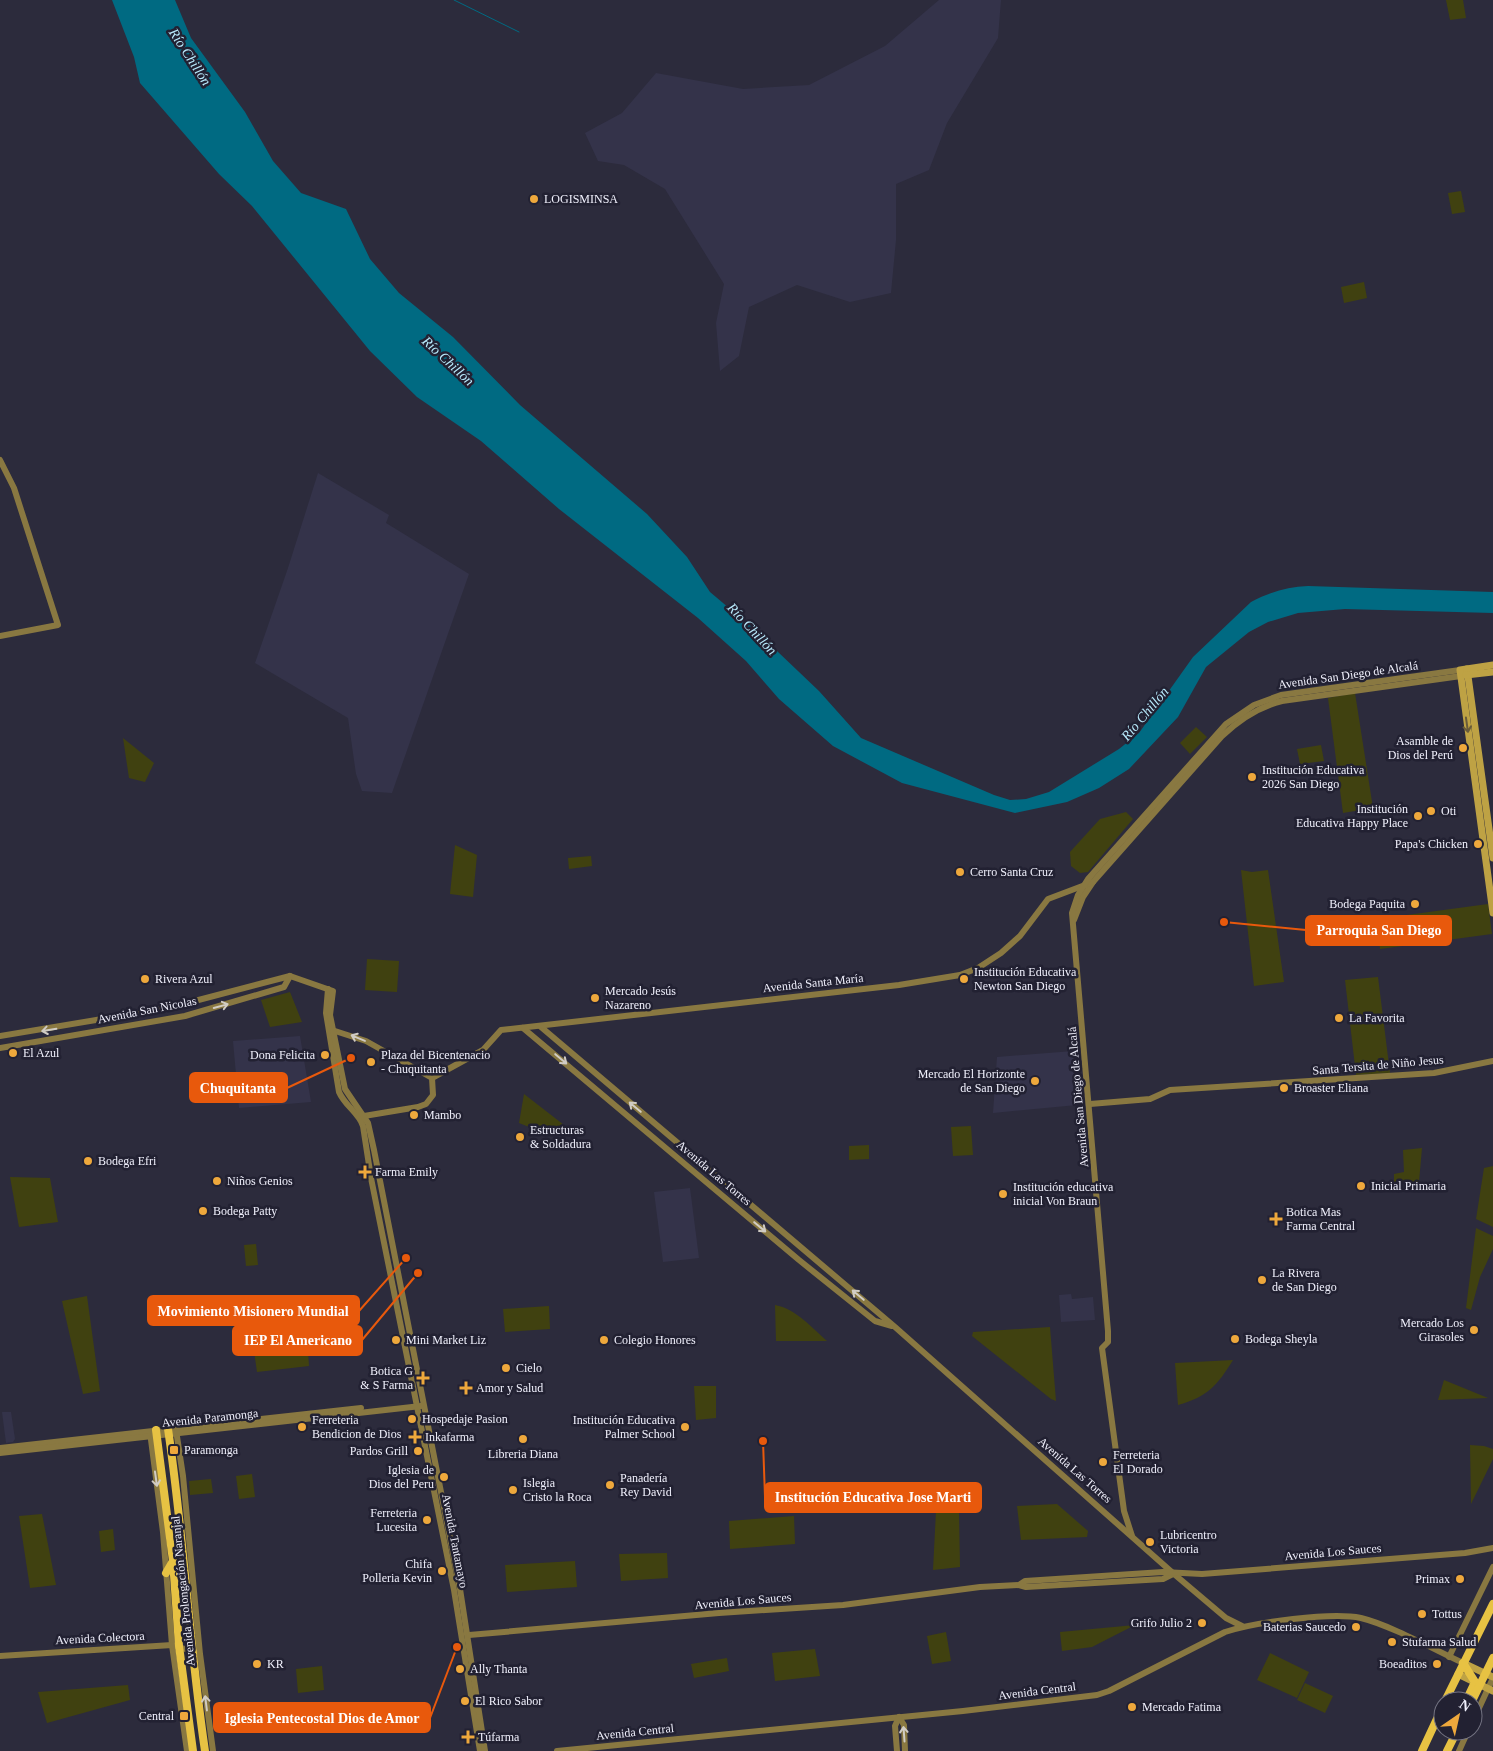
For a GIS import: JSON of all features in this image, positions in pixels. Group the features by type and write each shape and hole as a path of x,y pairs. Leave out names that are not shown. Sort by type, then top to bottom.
{"main road":[{"name":"Avenida San Diego de Alcalá","path":"1464,672 1493,666"},
{"name":"Avenida San Diego de Alcalá","path":"1464,672 1493,672"},
{"path":"1464,672 1493,858"},
{"path":"1464,672 1493,913"},
{"name":"Avenida Prolongación Naranjal","path":"172,1431 191,1650 205,1751"},
{"name":"Avenida Prolongación Naranjal","path":"153,1433 173,1561 175,1646 193,1751"},
{"path":"184,1560 192,1571"},
{"path":"166,1573 173,1561"},
{"path":"1450,1691 1493,1604"},
{"path":"1484,1686 1491,1676 1493,1658"},
{"path":"1463,1663 1484,1686"},
{"name":"Avenida Central","path":"1463,1663 1491,1676"},
{"path":"1458,1674 1484,1686"},
{"path":"1422,1751 1433,1727"}],"street":[{"path":"0,460 14,488 58,625 0,636"},
{"name":"Avenida San Diego de Alcalá","path":"1132,1536 1124,1511 1102,1348 1108,1342 1108,1331 1090,1104 1072,913 1074,903 1084,886 1177,777 1226,724 1247,709 1268,699 1464,672"},
{"name":"Avenida San Diego de Alcalá","path":"1074,921 1084,897 1093,882 1232,727 1242,718 1262,707 1307,694"},
{"name":"Avenida Santa María","path":"432,1078 483,1050 501,1030 932,981 960,975 978,968 1013,942 1048,899 1093,882"},
{"path":"290,976 331,990"},
{"name":"Avenida San Nicolas","path":"0,1036 168,1008 290,976"},
{"name":"Avenida San Nicolas","path":"0,1048 185,1016 284,987 290,976"},
{"name":"Avenida Tantamayo","path":"331,990 330,1015 335,1031 345,1089 350,1099 364,1116 374,1150 454,1590 480,1751"},
{"name":"Avenida Tantamayo","path":"331,990 326,1013 339,1092 349,1108 361,1120 363,1126 468,1635 485,1751"},
{"name":"Avenida Las Torres","path":"540,1027 895,1327 1174,1574 1226,1618 1242,1626"},
{"name":"Avenida Las Torres","path":"523,1028 799,1260 875,1321 895,1327"},
{"path":"335,1031 366,1042 432,1078 433,1095 426,1104 364,1116"},
{"name":"Santa Tersita de Niño Jesus","path":"1090,1104 1150,1099 1170,1090 1434,1073 1493,1061"},
{"name":"Avenida Paramonga","path":"0,1448 420,1403"},
{"name":"Avenida Prolongación Naranjal","path":"172,1431 192,1571 200,1654 213,1751"},
{"name":"Avenida Paramonga","path":"0,1453 153,1433"},
{"name":"Avenida Prolongación Naranjal","path":"153,1433 166,1573 187,1751"},
{"name":"Avenida Los Sauces","path":"468,1635 843,1604 1019,1584 1025,1581 1163,1572 1202,1574 1357,1562 1493,1548"},
{"path":"1449,1657 1493,1567"},
{"name":"Avenida Central","path":"557,1751 1097,1695 1109,1692 1161,1663 1225,1632 1242,1626 1334,1616 1360,1618 1463,1663"},
{"name":"Avenida Colectora","path":"0,1656 175,1646 200,1654"},
{"path":"897,1751 895,1726 899,1717"},
{"path":"899,1717 904,1725 905,1751"}],"shaded area":[{"path":"939,0 1001,0 998,38 947,123 929,170 896,184 896,240 891,293 850,302 797,285 749,307 739,356 720,371 716,323 724,284 665,189 624,165 598,161 585,133 622,113 656,73 743,89 809,85 885,46"},
{"path":"1446,0 1463,0 1466,18 1450,20"},
{"path":"1461,191 1465,212 1452,214 1448,193"},
{"path":"1364,282 1367,298 1344,303 1341,287"},
{"path":"318,473 389,515 386,523 469,574 392,793 362,791 356,774 348,718 255,663"},
{"path":"1355,693 1373,808 1343,813 1328,698"},
{"path":"1196,727 1207,737 1190,754 1180,743"},
{"path":"123,738 154,763 145,782 129,778"},
{"path":"1321,745 1324,761 1300,764 1297,749"},
{"path":"1126,812 1133,819 1088,872 1080,873 1071,866 1070,852 1100,819"},
{"path":"455,845 477,855 473,897 450,894"},
{"path":"591,856 592,866 569,869 568,858"},
{"path":"1241,870 1252,872 1268,870 1284,982 1254,986"},
{"path":"1488,904 1492,934 1380,949 1377,919"},
{"path":"367,959 399,961 397,992 365,990"},
{"path":"1378,977 1390,1073 1356,1075 1345,980"},
{"path":"290,992 302,1022 270,1027 261,1000"},
{"path":"300,1036 311,1102 239,1108 233,1041"},
{"name":"Mercado El Horizonte de San Diego","path":"1073,1051 1077,1105 993,1113 997,1057"},
{"path":"524,1094 564,1125 539,1131 519,1123"},
{"path":"971,1126 973,1155 953,1156 951,1127"},
{"path":"869,1145 869,1159 849,1160 849,1146"},
{"path":"1422,1148 1419,1182 1394,1183 1394,1174 1404,1172 1403,1150"},
{"path":"1493,1166 1493,1227 1476,1219 1484,1168"},
{"path":"10,1177 50,1178 58,1222 19,1227"},
{"path":"690,1188 699,1258 663,1262 654,1192"},
{"path":"1476,1228 1493,1236 1493,1249 1480,1277 1471,1310 1466,1308"},
{"path":"256,1244 258,1265 246,1266 244,1245"},
{"path":"1071,1294 1072,1299 1093,1297 1095,1320 1061,1322 1059,1295"},
{"path":"87,1296 100,1391 83,1394 62,1301"},
{"path":"775,1305 796,1314 827,1341 776,1341"},
{"path":"549,1306 550,1329 505,1332 503,1309"},
{"path":"1050,1327 1056,1401 972,1336 973,1332"},
{"path":"307,1336 309,1366 257,1372 253,1344"},
{"path":"1233,1360 1222,1377 1204,1394 1178,1405 1175,1363"},
{"path":"1444,1380 1488,1398 1438,1400"},
{"path":"694,1386 716,1386 716,1418 696,1420"},
{"path":"2,1412 11,1412 15,1439 13,1442 6,1443"},
{"path":"1470,1445 1493,1449 1493,1459 1471,1504"},
{"path":"252,1474 255,1497 239,1499 236,1476"},
{"path":"211,1479 213,1493 190,1495 189,1481"},
{"path":"1057,1504 1088,1531 1087,1537 1021,1540 1017,1506"},
{"path":"959,1510 960,1567 933,1570 936,1511"},
{"path":"42,1514 56,1585 30,1588 19,1516"},
{"path":"794,1516 795,1544 730,1549 729,1521"},
{"path":"113,1529 115,1550 101,1552 99,1531"},
{"path":"667,1553 668,1578 621,1581 619,1554"},
{"path":"575,1561 577,1587 507,1592 505,1565"},
{"path":"1135,1625 1092,1647 1062,1651 1060,1632"},
{"path":"946,1632 951,1661 932,1664 927,1636"},
{"path":"815,1649 820,1676 775,1681 772,1653"},
{"path":"1270,1653 1309,1672 1297,1698 1257,1680"},
{"path":"727,1658 729,1671 694,1678 691,1664"},
{"path":"322,1666 324,1690 298,1693 296,1669"},
{"path":"1305,1683 1333,1696 1325,1713 1297,1700"},
{"path":"128,1685 130,1700 47,1723 38,1692"}],"water":[{"name":"Río Chillón","path":"112,0 175,0 191,38 245,112 273,161 301,193 346,209 370,259 399,293 453,337 520,405 647,514 687,557 710,592 755,630 819,691 861,738 994,795 1010,800 1026,799 1049,792 1119,749 1139,733 1193,657 1251,602 1265,595 1286,589 1308,586 1493,592 1493,613 1345,609 1298,613 1268,622 1249,632 1206,667 1178,717 1129,769 1099,788 1067,802 1015,813 902,783 833,746 779,699 746,661 698,618 559,509 481,441 417,397 370,351 252,206 219,174 140,83 134,57"}],"waterway":[{"path":"454,0 519,32"}],"place":[{"name":"LOGISMINSA","path":"534,199"},
{"name":"Asamble de Dios del Perú","path":"1463,748"},
{"name":"Institución Educativa 2026 San Diego","path":"1252,777"},
{"name":"Oti","path":"1431,811"},
{"name":"Institución Educativa Happy Place","path":"1418,816"},
{"name":"Papa's Chicken","path":"1478,844"},
{"name":"Cerro Santa Cruz","path":"960,872"},
{"name":"Bodega Paquita","path":"1415,904"},
{"name":"Parroquia San Diego","path":"1224,922"},
{"name":"Rivera Azul","path":"145,979"},
{"name":"Institución Educativa Newton San Diego","path":"964,979"},
{"name":"Mercado Jesús Nazareno","path":"595,998"},
{"name":"La Favorita","path":"1339,1018"},
{"name":"El Azul","path":"13,1053"},
{"name":"Dona Felicita","path":"325,1055"},
{"name":"Chuquitanta","path":"351,1058"},
{"name":"Plaza del Bicentenacio - Chuquitanta","path":"371,1062"},
{"name":"Mercado El Horizonte de San Diego","path":"1035,1081"},
{"name":"Broaster Eliana","path":"1284,1088"},
{"name":"Mambo","path":"414,1115"},
{"name":"Estructuras & Soldadura","path":"520,1137"},
{"name":"Bodega Efri","path":"88,1161"},
{"name":"Farma Emily","path":"365,1172"},
{"name":"Niños Genios","path":"217,1181"},
{"name":"Inicial Primaria","path":"1361,1186"},
{"name":"Institución educativa inicial Von Braun","path":"1003,1194"},
{"name":"Bodega Patty","path":"203,1211"},
{"name":"Botica Mas Farma Central","path":"1276,1219"},
{"name":"Movimiento Misionero Mundial","path":"406,1258"},
{"name":"IEP El Americano","path":"418,1273"},
{"name":"La Rivera de San Diego","path":"1262,1280"},
{"name":"Mercado Los Girasoles","path":"1474,1330"},
{"name":"Bodega Sheyla","path":"1235,1339"},
{"name":"Mini Market Liz","path":"396,1340"},
{"name":"Colegio Honores","path":"604,1340"},
{"name":"Cielo","path":"506,1368"},
{"name":"Botica G & S Farma","path":"423,1378"},
{"name":"Amor y Salud","path":"466,1388"},
{"name":"Hospedaje Pasion","path":"412,1419"},
{"name":"Ferreteria Bendicion de Dios","path":"302,1427"},
{"name":"Institución Educativa Palmer School","path":"685,1427"},
{"name":"Inkafarma","path":"415,1437"},
{"name":"Libreria Diana","path":"523,1439"},
{"name":"Institución Educativa Jose Marti","path":"763,1441"},
{"name":"Paramonga","path":"174,1450"},
{"name":"Pardos Grill","path":"418,1451"},
{"name":"Ferreteria El Dorado","path":"1103,1462"},
{"name":"Iglesia de Dios del Peru","path":"444,1477"},
{"name":"Panadería Rey David","path":"610,1485"},
{"name":"Islegia Cristo la Roca","path":"513,1490"},
{"name":"Ferreteria Lucesita","path":"427,1520"},
{"name":"Lubricentro Victoria","path":"1150,1542"},
{"name":"Chifa Polleria Kevin","path":"442,1571"},
{"name":"Primax","path":"1460,1579"},
{"name":"Tottus","path":"1422,1614"},
{"name":"Grifo Julio 2","path":"1202,1623"},
{"name":"Baterias Saucedo","path":"1356,1627"},
{"name":"Stufarma Salud","path":"1392,1642"},
{"name":"Iglesia Pentecostal Dios de Amor","path":"457,1647"},
{"name":"KR","path":"257,1664"},
{"name":"Boeaditos","path":"1437,1664"},
{"name":"Ally Thanta","path":"460,1669"},
{"name":"El Rico Sabor","path":"465,1701"},
{"name":"Mercado Fatima","path":"1132,1707"},
{"name":"Central","path":"184,1716"},
{"name":"Túfarma","path":"468,1737"}]}
